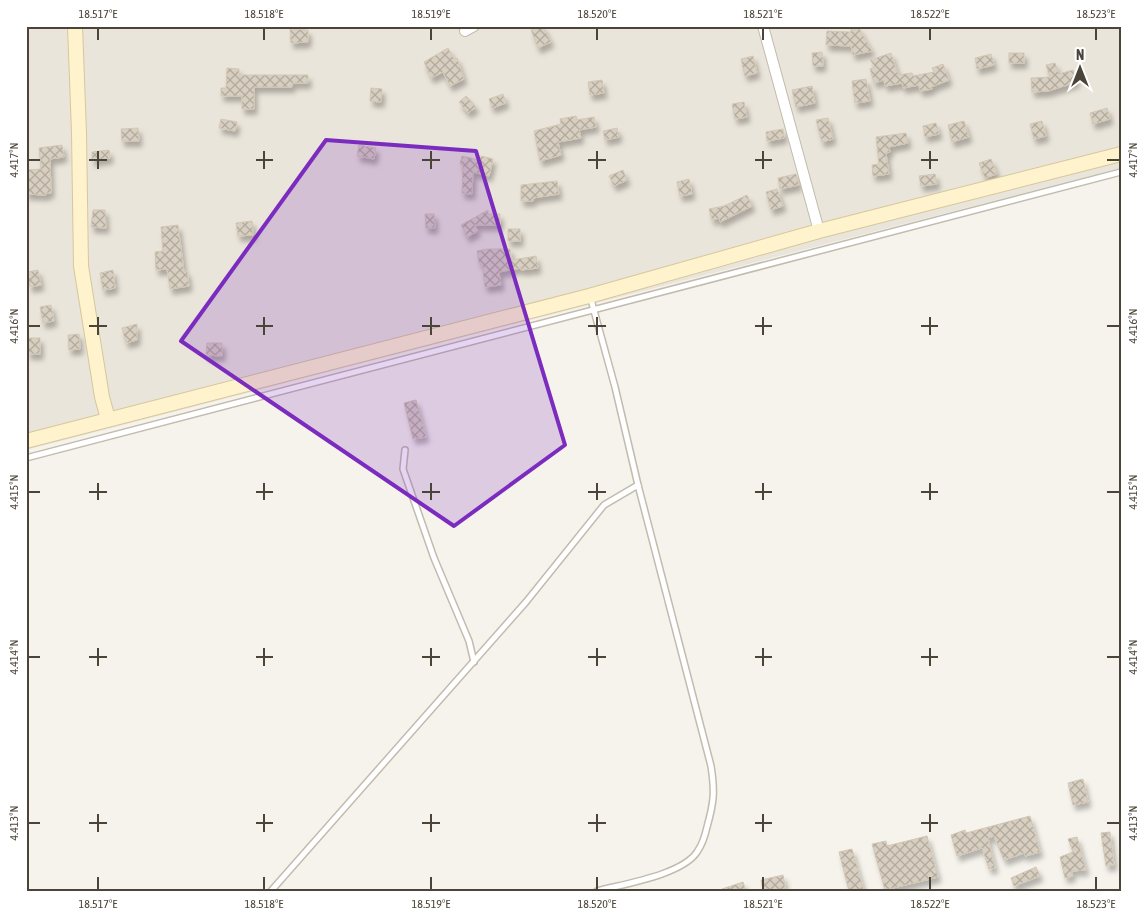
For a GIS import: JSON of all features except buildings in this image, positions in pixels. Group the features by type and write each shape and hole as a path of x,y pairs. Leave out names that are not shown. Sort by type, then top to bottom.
{"street":[{"path":"75,26 81,266 108,419"},
{"path":"763,26 819,231"},
{"path":"26,441 589,296 819,231 1121,154"}],"lane":[{"path":"26,458 1121,172"},
{"path":"589,296 615,388 638,485 711,766 715,794 704,838 697,853 688,862 666,872 598,891"},
{"path":"406,450 403,468 434,558 469,641 474,662"},
{"path":"271,891 526,602 604,505 638,485"}],"highlighted area":[{"path":"326,140 476,151 565,445 454,526 181,341"}],"shaded area":[{"path":"26,26 1121,26 1121,168 26,450"}]}
